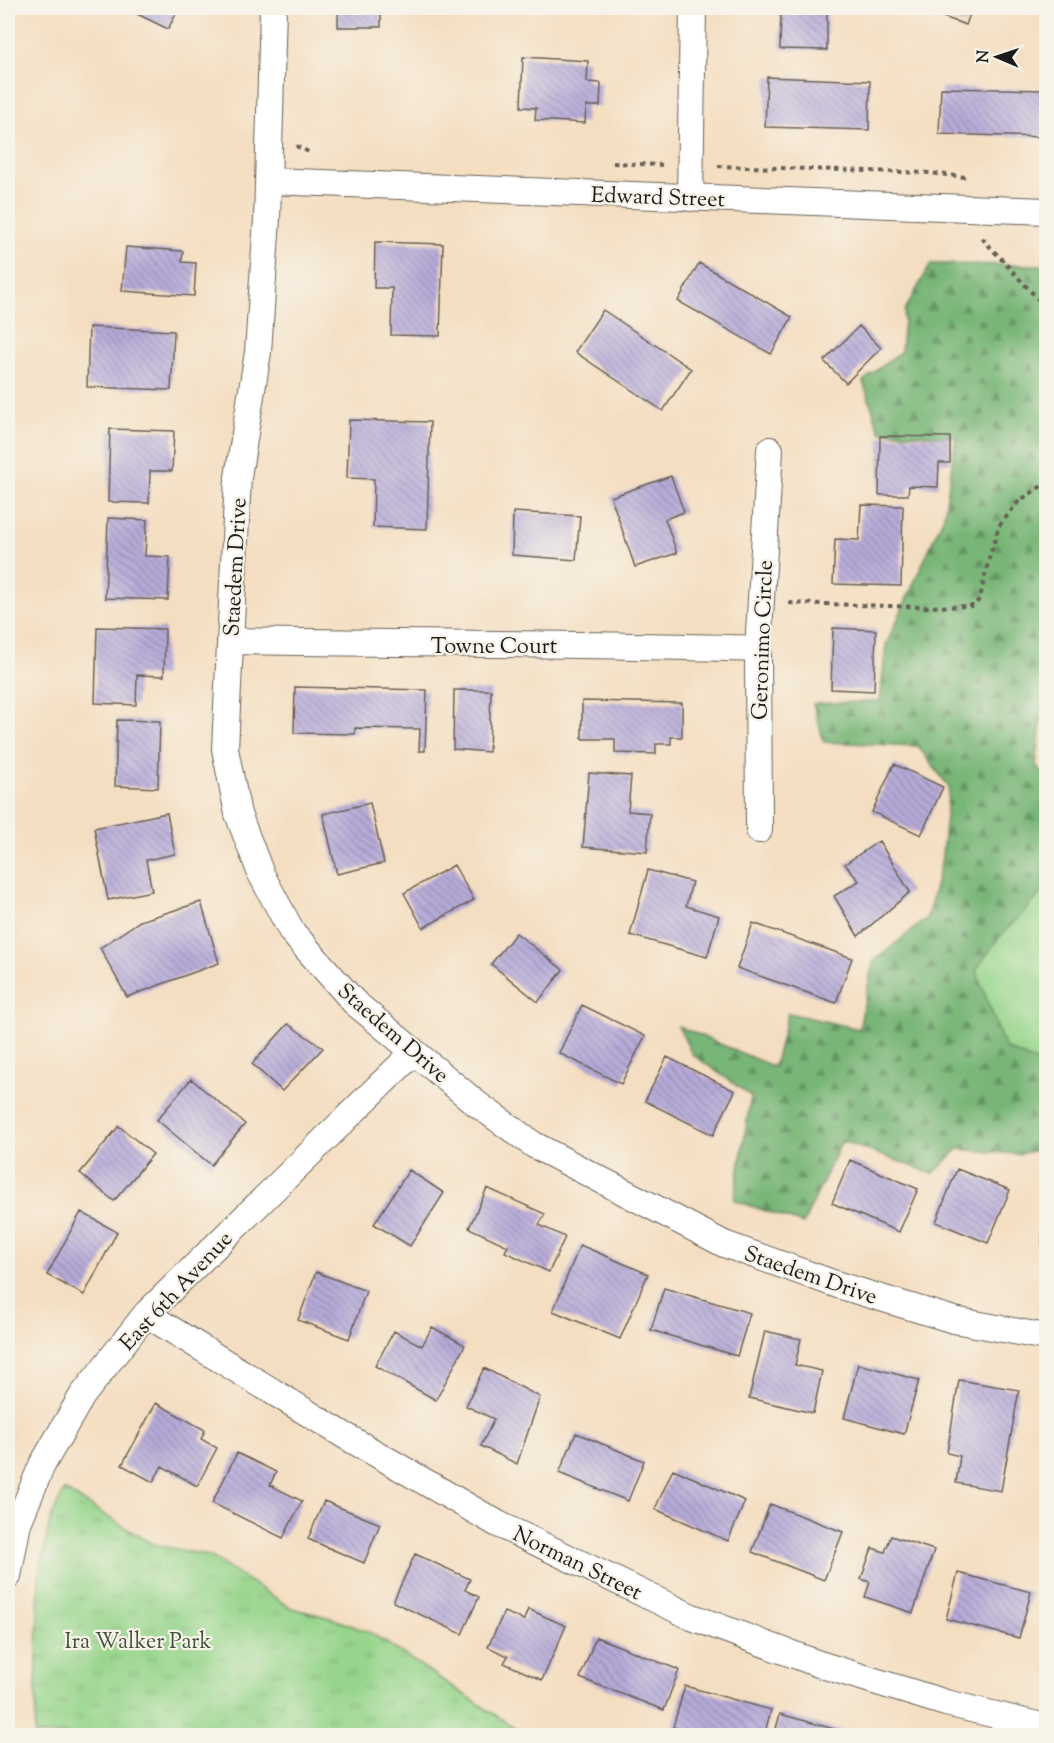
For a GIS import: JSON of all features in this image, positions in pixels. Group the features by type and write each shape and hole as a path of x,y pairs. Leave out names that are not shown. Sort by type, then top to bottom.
{"street":[{"path":"269,181 273,8"},
{"path":"690,198 693,8"},
{"name":"Edward Street","path":"269,181 1047,211"},
{"name":"Staedem Drive","path":"269,181 258,352 238,477 225,749 238,814 261,874 292,932 354,1002 477,1104 534,1145 724,1244 838,1285 954,1320 1047,1337"},
{"name":"Geronimo Circle","path":"759,830 758,649 770,450"},
{"name":"Towne Court","path":"230,641 627,645 758,649"},
{"name":"East 6th Avenue","path":"8,1576 18,1523 42,1466 82,1396 146,1314 414,1052"},
{"name":"Norman Street","path":"146,1314 342,1434 498,1524 692,1617 850,1673 946,1703 1047,1727"}],"path":[{"path":"294,145 313,153"},
{"path":"608,163 930,173 976,177"},
{"path":"981,237 1047,308"},
{"path":"761,603 974,606 980,598 988,558 999,526 1019,501 1047,483"}],"green space":[{"path":"931,264 1046,265 1046,680 1036,765 1046,776 1046,888 997,940 976,970 1005,1048 1046,1066 1046,1149 1016,1154 958,1149 933,1174 842,1141 803,1224 734,1200 751,1096 692,1054 678,1026 774,1067 788,1013 859,1029 873,962 927,918 941,864 949,787 918,746 824,742 813,704 880,701 886,645 944,516 956,437 880,432 863,381 901,351 905,310"},
{"path":"1046,888 1046,1066 1005,1048 976,970 997,940"},
{"name":"Ira Walker Park","path":"64,1490 152,1544 210,1556 291,1608 331,1618 371,1633 526,1735 35,1735 39,1577 50,1521"}],"building":[{"path":"125,8 179,8 168,29"},
{"path":"338,8 381,8 381,27 338,27"},
{"path":"781,8 827,8 827,50 780,49"},
{"path":"918,8 972,8 966,25"},
{"path":"523,57 588,61 587,82 601,83 600,106 586,106 585,123 535,120 536,108 521,107"},
{"path":"767,77 870,81 869,130 765,127"},
{"path":"941,88 1046,90 1046,137 939,134"},
{"path":"375,242 443,244 440,336 391,335 392,288 374,288"},
{"path":"126,247 183,251 182,262 196,263 194,296 122,291"},
{"path":"699,263 792,317 771,354 678,301"},
{"path":"603,310 691,369 663,411 575,352"},
{"path":"859,326 881,348 846,383 824,361"},
{"path":"89,327 174,331 171,390 87,387"},
{"path":"349,420 430,422 427,529 373,527 374,479 347,478"},
{"path":"110,429 174,431 172,471 150,471 149,503 108,502"},
{"path":"880,436 950,437 950,463 939,463 938,487 909,486 908,495 879,495"},
{"path":"671,476 684,512 665,519 677,553 635,567 611,497"},
{"path":"861,505 903,506 901,586 833,584 835,539 859,540"},
{"path":"513,512 580,516 576,560 512,555"},
{"path":"108,518 147,520 145,556 170,557 168,600 105,598"},
{"path":"97,627 165,629 164,676 137,675 136,705 95,703"},
{"path":"833,628 876,630 874,691 831,689"},
{"path":"295,687 427,690 425,751 419,751 420,729 355,728 355,734 294,733"},
{"path":"454,690 491,690 489,752 453,749"},
{"path":"582,701 682,703 682,737 671,737 671,744 656,744 656,754 615,753 615,739 582,739"},
{"path":"117,720 160,721 158,788 115,786"},
{"path":"894,764 943,787 921,835 872,812"},
{"path":"589,773 631,776 628,811 650,813 647,852 583,847"},
{"path":"370,803 384,863 337,874 323,814"},
{"path":"167,813 175,854 146,860 152,891 108,900 94,828"},
{"path":"879,841 910,892 858,936 834,896 859,881 845,864"},
{"path":"454,865 474,900 423,928 404,893"},
{"path":"648,870 692,882 686,906 719,916 707,957 630,935"},
{"path":"201,902 219,963 127,997 100,948 140,921"},
{"path":"753,923 852,958 836,1003 737,968"},
{"path":"516,933 563,970 538,1002 491,964"},
{"path":"582,1005 645,1036 621,1084 559,1053"},
{"path":"288,1024 323,1048 282,1091 252,1064"},
{"path":"667,1057 735,1091 713,1135 645,1101"},
{"path":"191,1079 245,1124 211,1165 157,1120"},
{"path":"119,1126 153,1154 114,1201 80,1173"},
{"path":"850,1160 918,1189 899,1232 832,1203"},
{"path":"957,1169 1010,1190 988,1243 936,1222"},
{"path":"409,1170 444,1193 410,1246 374,1224"},
{"path":"487,1188 545,1214 539,1225 565,1237 549,1272 505,1252 508,1246 469,1228"},
{"path":"1044,1197 1046,1198 1046,1245 1042,1245"},
{"path":"81,1212 117,1232 84,1295 47,1275"},
{"path":"580,1245 648,1274 620,1339 553,1311"},
{"path":"316,1272 366,1291 349,1339 298,1320"},
{"path":"664,1288 750,1313 737,1356 651,1330"},
{"path":"432,1327 465,1345 436,1400 375,1366 394,1331 422,1346"},
{"path":"765,1331 801,1339 795,1365 822,1371 813,1413 749,1398"},
{"path":"858,1364 919,1380 904,1434 844,1418"},
{"path":"484,1368 540,1397 517,1464 481,1446 494,1419 466,1406"},
{"path":"959,1380 1019,1390 1001,1491 956,1483 960,1456 947,1453"},
{"path":"156,1403 205,1430 201,1439 217,1448 197,1486 162,1466 153,1482 122,1465"},
{"path":"1045,1427 1046,1457 1042,1457"},
{"path":"576,1433 644,1461 628,1501 559,1473"},
{"path":"237,1453 276,1472 270,1485 302,1501 283,1538 212,1503"},
{"path":"673,1469 745,1501 728,1541 655,1509"},
{"path":"324,1501 380,1524 364,1563 308,1539"},
{"path":"770,1504 843,1532 824,1580 752,1552"},
{"path":"891,1536 934,1550 913,1613 865,1597 870,1582 861,1579 872,1548 885,1552"},
{"path":"415,1554 470,1579 465,1590 479,1597 462,1634 393,1602"},
{"path":"958,1573 1031,1592 1019,1638 946,1619"},
{"path":"528,1609 566,1626 542,1680 504,1663 508,1656 488,1647 504,1612 524,1620"},
{"path":"596,1637 679,1670 664,1710 580,1678"},
{"path":"685,1686 771,1710 764,1736 701,1736 673,1727"},
{"path":"780,1714 856,1735 856,1736 774,1736"}]}
